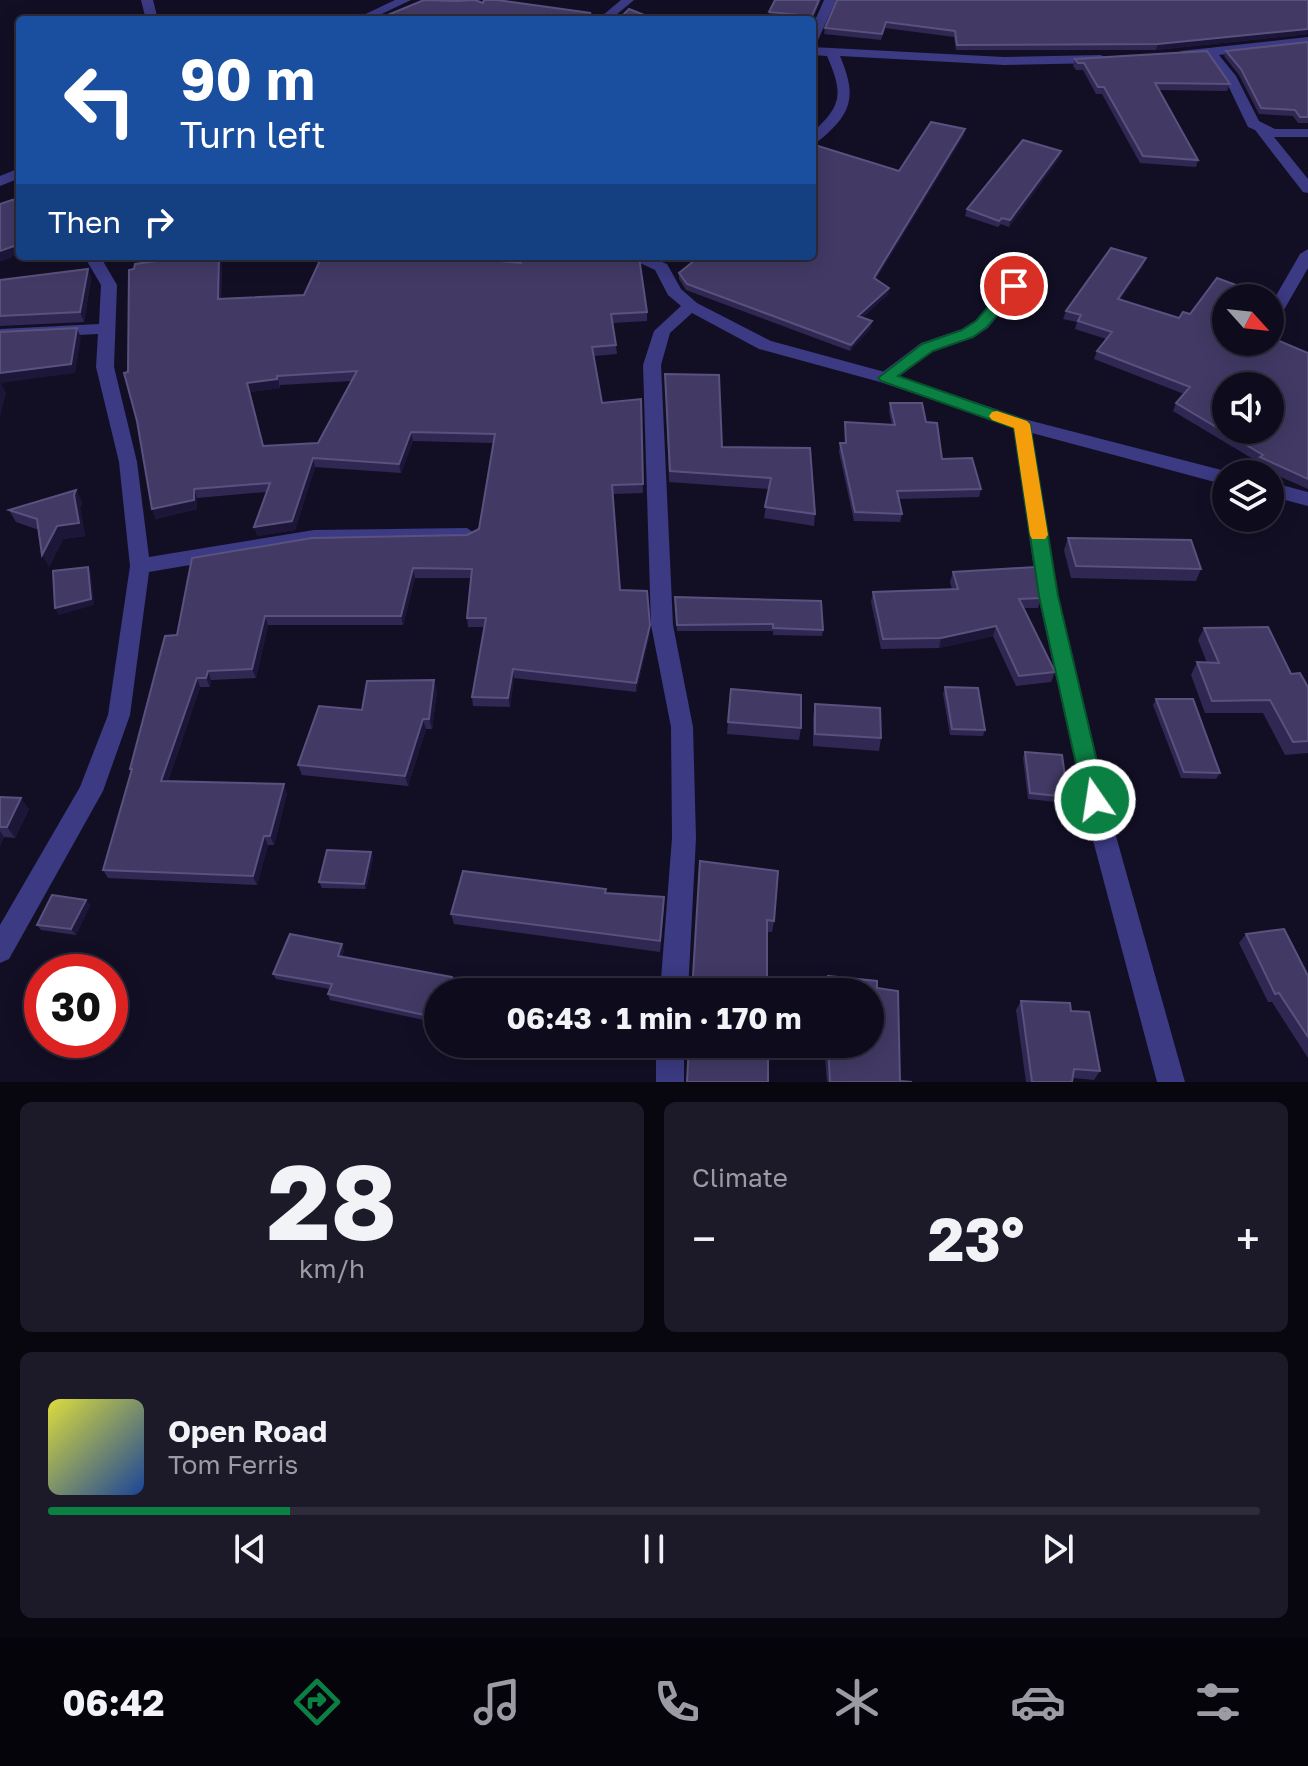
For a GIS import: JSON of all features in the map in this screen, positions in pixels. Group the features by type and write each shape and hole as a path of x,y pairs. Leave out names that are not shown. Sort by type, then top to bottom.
{"street":[{"path":"368,16 405,0"},
{"path":"608,16 628,0"},
{"path":"816,31 830,0"},
{"path":"1170,56 1308,41"},
{"path":"816,52 1004,61 1111,58"},
{"path":"1211,53 1230,76 1253,124 1261,129 1308,189"},
{"path":"816,136 843,112 847,100 846,84 833,54"},
{"path":"1261,129 1285,134 1308,133"},
{"path":"1284,296 1308,254"},
{"path":"0,950 91,791 119,715 140,566 128,462 105,367 109,285 94,260"},
{"path":"643,260 661,267 674,292 691,306 765,345 886,378 1022,424 1212,474"},
{"path":"886,378 927,347 968,333 982,324 1014,286"},
{"path":"675,978 684,838 682,727 662,625 652,365 662,331 691,306"},
{"path":"0,334 105,329"},
{"path":"1022,424 1052,611 1102,829 1171,1082"},
{"path":"1284,493 1308,499"},
{"path":"140,566 314,537 467,535"},
{"path":"670,1058 670,1082"}],"building":[{"path":"424,0 475,0 483,3 484,0 497,0 591,13 583,16 385,16"},
{"path":"775,0 819,0 812,16 769,12"},
{"path":"837,0 1308,0 1308,29 1158,44 957,45 955,31 886,22 882,34 825,28"},
{"path":"629,9 647,16 622,16"},
{"path":"1308,42 1308,117 1300,117 1295,110 1261,108 1241,69 1226,51"},
{"path":"1207,51 1230,84 1155,83 1198,160 1143,156 1104,87 1098,87 1084,63 1078,63 1075,59"},
{"path":"931,122 965,129 874,278 889,288 858,316 872,321 851,345 687,284 679,273 695,260 816,260 816,145 899,171"},
{"path":"1023,140 1061,151 1010,220 1002,218 999,221 967,209"},
{"path":"16,200 16,245 0,251 0,204"},
{"path":"1111,248 1146,258 1118,299 1179,318 1183,312 1190,314 1212,285 1212,356 1284,356 1284,343 1308,353 1308,479 1284,468 1284,460 1267,460 1245,444 1284,444 1284,372 1212,372 1212,425 1176,403 1190,387 1097,351 1112,332 1078,321 1081,315 1066,311"},
{"path":"164,260 219,260 218,299 304,295 320,260 490,260 521,263 522,260 639,260 647,312 611,314 616,345 592,347 602,403 641,399 643,484 612,485 620,590 647,591 650,625 636,683 513,669 508,698 472,697 486,618 467,618 472,569 413,568 401,616 265,616 252,669 208,671 206,678 197,678 161,781 284,784 270,836 264,836 253,876 103,870 165,636 177,635 192,558 312,538 467,535 479,529 495,434 411,432 399,464 313,458 292,521 254,527 270,483 194,489 194,500 152,509 137,421 124,373 128,372 129,270 134,269 135,264","holes":["357,371 318,443 263,446 247,383 277,379 277,376"]},
{"path":"88,269 80,312 0,316 0,280"},
{"path":"1217,278 1233,284 1212,284"},
{"path":"77,328 71,364 0,373 0,332"},
{"path":"665,374 719,375 722,447 810,448 815,514 765,507 771,478 670,471"},
{"path":"890,403 922,403 926,422 937,423 942,459 972,458 981,489 897,491 902,514 855,512 840,443 846,443 845,422 895,425"},
{"path":"76,490 74,495 79,523 57,526 42,555 37,519 9,510"},
{"path":"1068,538 1191,540 1201,569 1076,566"},
{"path":"88,567 91,599 55,608 53,571"},
{"path":"1035,567 1041,598 1019,599 1055,672 1019,676 996,626 941,638 883,639 873,592 958,589 953,572"},
{"path":"675,597 821,601 823,630 773,628 773,624 677,625"},
{"path":"1268,627 1291,674 1300,673 1308,687 1308,741 1293,742 1270,700 1212,701 1197,662 1219,663 1204,628"},
{"path":"434,680 429,719 423,719 405,776 298,765 319,706 362,710 367,681"},
{"path":"945,687 978,688 985,730 952,729"},
{"path":"731,689 801,695 801,728 728,722"},
{"path":"1156,699 1193,699 1220,773 1184,772"},
{"path":"815,704 880,708 881,738 815,734"},
{"path":"1025,752 1062,755 1068,797 1030,793"},
{"path":"0,797 21,798 7,827 0,827"},
{"path":"327,850 371,852 364,884 319,882"},
{"path":"700,861 778,871 774,921 767,920 767,978 693,978"},
{"path":"463,871 606,889 605,893 664,897 660,941 451,914"},
{"path":"52,895 86,900 71,929 37,925"},
{"path":"1284,929 1308,976 1308,1037 1279,993 1275,994 1246,934"},
{"path":"290,934 342,944 338,956 452,977 424,978 424,1015 328,994 332,984 273,974"},
{"path":"884,989 898,991 900,1081 912,1082 830,1082 829,1058 884,1058"},
{"path":"1021,1001 1070,1003 1071,1011 1089,1012 1100,1071 1074,1069 1072,1082 1032,1082"},
{"path":"688,1058 768,1058 768,1082 687,1082"}],"slow traffic":[{"path":"997,416 1022,424 1039,535"}],"route":[{"path":"1014,286 982,324 968,333 927,347 886,378 1022,424 1048,596 1095,800"}]}
